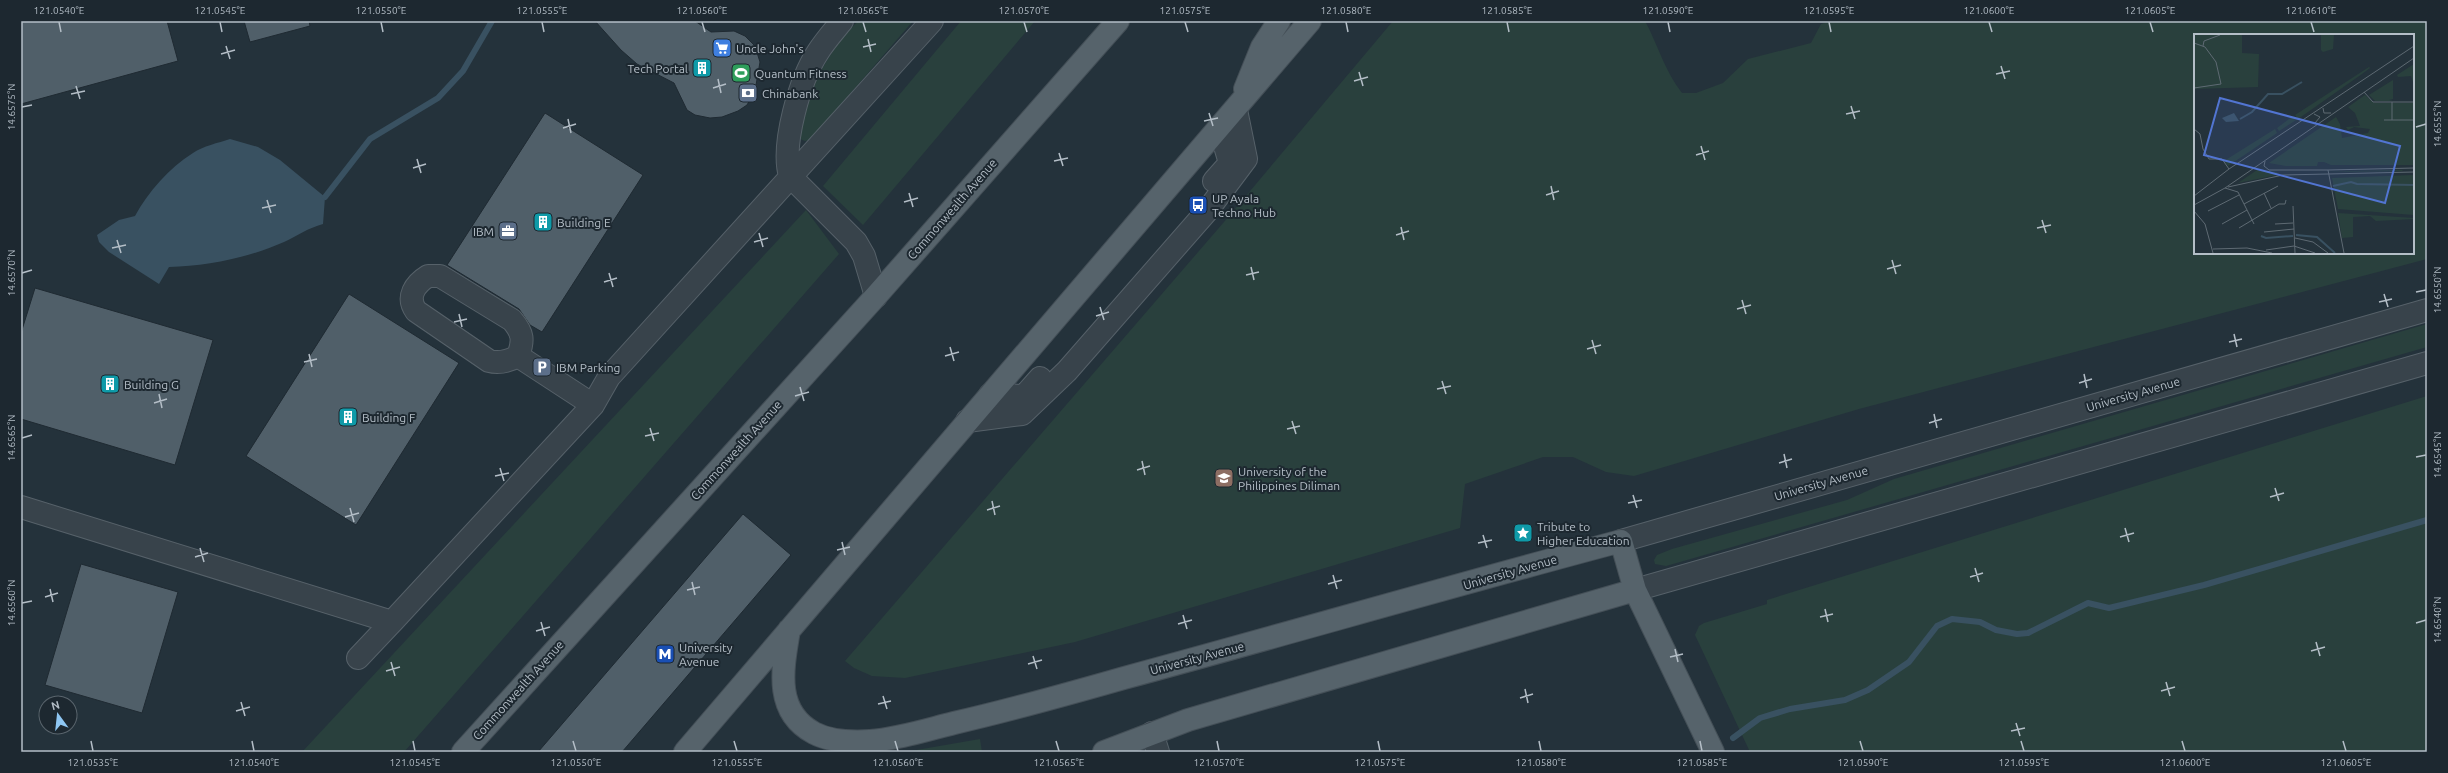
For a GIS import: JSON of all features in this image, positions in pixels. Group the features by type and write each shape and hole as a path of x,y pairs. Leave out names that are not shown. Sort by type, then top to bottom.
{"main road":[{"name":"Commonwealth Avenue","path":"463,752 876,296 1118,21"},
{"path":"1236,110 1262,47 1279,21"},
{"path":"685,752 967,421 1220,129 1310,21"},
{"path":"1621,541 1635,590 1713,752"},
{"name":"University Avenue","path":"789,630 783,669 782,688 787,704 794,715 813,733 828,738 869,741 918,732 1061,696 1621,541"},
{"path":"1104,752 1155,742 1188,720 1635,590"}],"street":[{"path":"842,21 817,54 799,94 790,128 786,164 790,176 856,242 864,256 876,296"},
{"path":"358,658 593,405 609,376 932,21"},
{"path":"967,421 1022,414 1067,371 1207,211 1246,159 1236,110"},
{"path":"990,395 1024,396 1230,163 1220,129"},
{"path":"428,276 440,276 512,320 520,329 523,341 518,356 508,361 489,361 416,311 412,305 412,294 418,282 428,276"},
{"name":"University Avenue","path":"1621,541 2427,310"},
{"path":"518,356 593,405"},
{"path":"1635,590 2427,363"},
{"path":"21,507 392,622"}],"green space":[{"path":"858,21 913,21 810,140 805,141 800,139 806,106 819,75 836,46"},
{"path":"961,21 1035,21 863,225 823,186"},
{"path":"1393,21 1645,21 1676,85 1682,93 1696,93 1723,83 1748,59 1811,43 1821,24 1832,21 2427,21 2427,259 1859,409 1634,476 1606,472 1573,457 1543,457 1465,484 1460,528 1075,642 905,678 872,676 854,668 845,661 1224,222"},
{"path":"806,210 839,254 404,752 302,752"},
{"path":"2427,324 2427,347 1666,566 1655,564 1654,560 1657,555 1672,549 1847,500 1894,479"},
{"path":"2427,396 2427,752 1750,752 1695,635 1699,626 1704,623 1767,604 1767,600"},
{"path":"980,739 982,752 905,752"}],"water":[{"path":"230,139 258,147 280,160 325,197 323,224 270,248 242,257 213,263 169,267 159,284 109,252 99,242 97,235 119,220 135,216 153,189 184,159 201,148"}],"building":[{"path":"21,21 167,21 178,61 21,104"},
{"path":"244,21 309,21 310,26 250,42"},
{"name":"Tech Portal","path":"595,21 695,21 711,32 734,31 745,36 755,46 760,62 755,91 747,105 738,111 722,117 710,118 695,115 687,110 674,83 637,64 621,50"},
{"name":"Building E","path":"545,113 643,175 542,332 530,325 519,309 447,265"},
{"name":"Building G","path":"35,288 213,340 175,465 21,419 21,333"},
{"name":"Building F","path":"349,294 459,363 356,525 246,456"},
{"name":"University Avenue","path":"743,514 791,555 622,752 538,752"},
{"path":"81,564 178,592 142,713 45,685"}],"waterway":[{"path":"325,197 370,139 438,98 463,71 492,21"},
{"path":"1733,738 1760,718 1790,709 1845,700 1868,690 1909,662 1937,626 1952,619 1980,622 1996,630 2017,634 2028,633 2088,603 2109,608 2204,585 2427,520"}],"place":[{"name":"Uncle John's","path":"722,48"},
{"name":"Tech Portal","path":"702,68"},
{"name":"Quantum Fitness","path":"741,73"},
{"name":"Chinabank","path":"748,93"},
{"name":"UP Ayala Techno Hub","path":"1198,205"},
{"name":"Building E","path":"543,222"},
{"name":"IBM","path":"508,231"},
{"name":"IBM Parking","path":"542,367"},
{"name":"Building G","path":"110,384"},
{"name":"Building F","path":"348,417"},
{"name":"University of the Philippines Diliman","path":"1224,478"},
{"name":"Tribute to Higher Education","path":"1523,533"},
{"name":"University Avenue","path":"665,654"}]}
